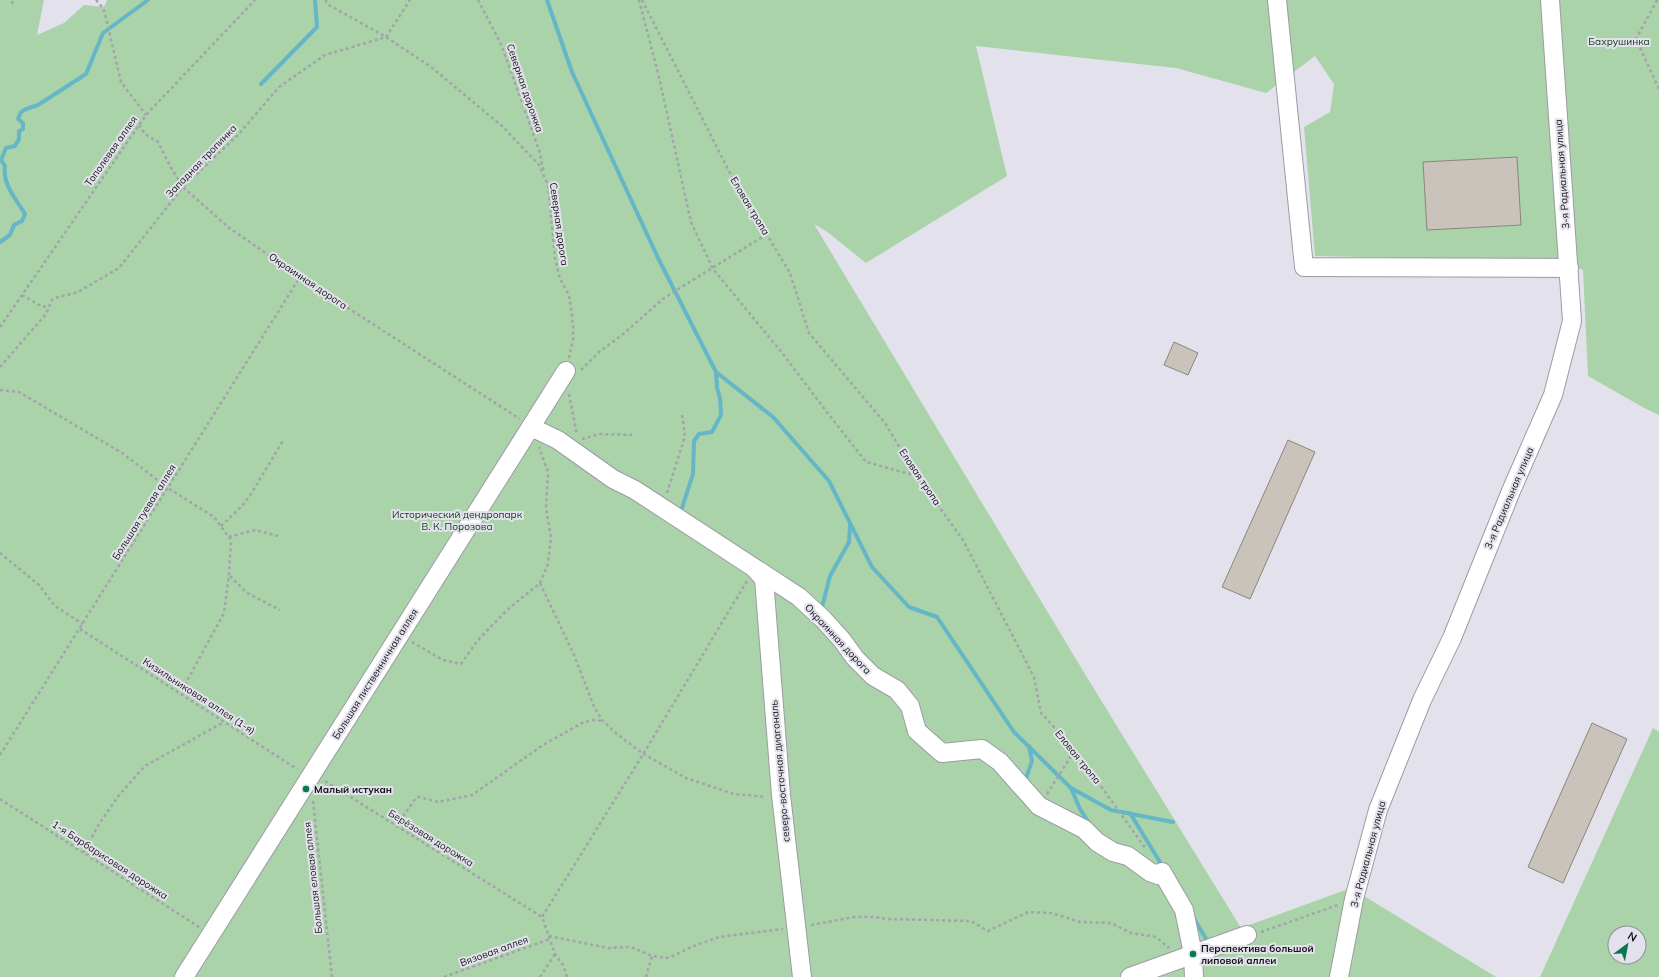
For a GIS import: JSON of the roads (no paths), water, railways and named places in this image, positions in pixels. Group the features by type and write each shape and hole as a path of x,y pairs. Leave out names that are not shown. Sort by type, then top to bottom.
{"street":[{"path":"1277,0 1304,267 1569,268"},
{"name":"3-я Радиальная улица","path":"1339,977 1354,899 1381,803 1422,700 1452,638 1511,491 1553,395 1572,321 1550,0"},
{"name":"Большая лиственничная аллея","path":"184,977 400,635 533,428 572,372"},
{"name":"Окраинная дорога","path":"533,428 558,440 613,479 635,490 665,509 799,597 823,619 842,640 855,658 873,676 897,690 910,706 917,731 942,753 982,749 1000,762 1039,806 1084,829 1097,842 1113,852 1128,856 1150,872 1158,875 1162,872 1184,910 1188,956"},
{"name":"северо-восточная диагональ","path":"755,569 764,579 781,795 802,977"},
{"path":"1130,977 1253,934"},
{"path":"1188,956 1194,977"}],"waterway":[{"path":"0,242 10,235 14,225 22,221 25,214 8,185 5,166 1,160 6,148 15,146 19,139 19,131 23,129 23,123 18,119 21,112 38,105 86,74 103,33 148,0"},
{"path":"261,84 317,27 315,0"},
{"path":"547,0 572,72 658,258 716,372 773,417 829,481 872,567 909,607 937,617 1014,732 1071,788 1111,810 1173,822"},
{"path":"682,508 693,474 694,441 699,434 712,432 721,415 716,372"},
{"path":"822,607 830,576 849,542 850,524"},
{"path":"1025,781 1032,761 1029,746"},
{"path":"1071,788 1080,809 1090,825"},
{"path":"1130,813 1163,867"},
{"path":"1193,917 1209,944"}],"place":[{"name":"Малый истукан","path":"306,789"},
{"name":"Перспектива большой липовой аллеи","path":"1193,954"}],"park label":[{"name":"Бахрушинка","path":"1619,41"},
{"name":"Исторический дендропарк В. К. Порозова","path":"457,520"}]}
